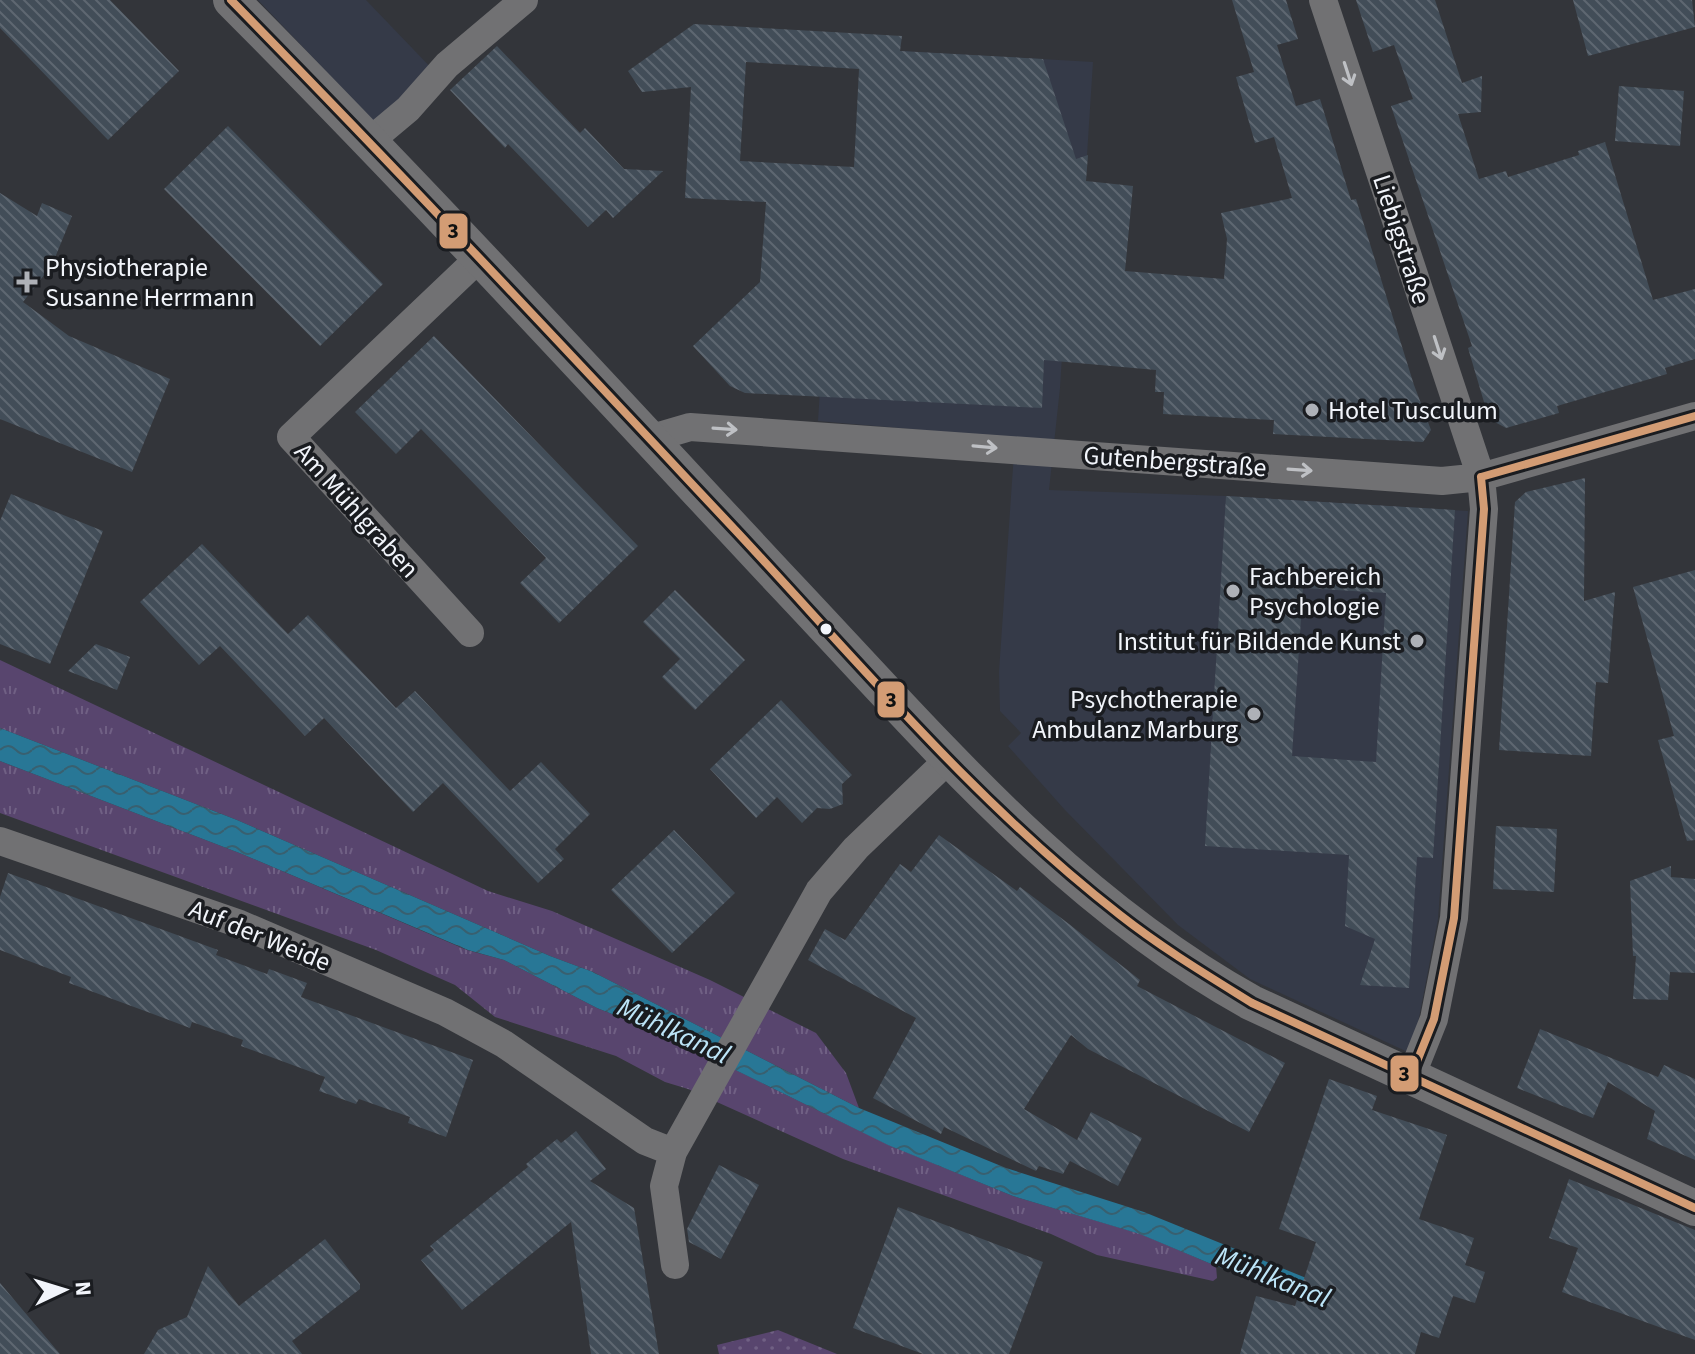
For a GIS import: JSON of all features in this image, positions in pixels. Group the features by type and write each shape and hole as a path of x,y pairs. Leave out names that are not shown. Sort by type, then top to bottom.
{"street":[{"path":"231,0 371,140 949,759 1096,899 1193,970 1313,1033 1695,1208"},
{"path":"371,140 408,109 447,65 524,0"},
{"name":"Liebigstraße","path":"1323,0 1481,477 1484,509 1454,918 1434,1019 1410,1079"},
{"name":"Am Mühlgraben","path":"470,633 291,437 479,258"},
{"name":"Gutenbergstraße","path":"649,439 690,427 1442,481 1481,477 1695,416"},
{"path":"675,1265 664,1186 673,1152 819,891 856,848 949,759"},
{"name":"Auf der Weide","path":"0,841 240,924 445,1012 504,1044 645,1141 673,1152"}],"shaded area":[{"path":"258,0 366,0 438,75 383,131"},
{"name":"Fachbereich Psychologie","path":"900,51 1093,62 1086,171 1072,198 1060,388 1049,490 1226,496 1468,511 1438,919 1412,1054 1250,979 1178,925 1065,810 1008,746 1021,733 1000,711 999,672 1015,438 818,421 829,249 896,138"}],"green space":[{"path":"0,660 488,891 552,911 710,980 816,1033 846,1073 859,1108 593,972 237,820 0,728"},
{"path":"0,761 242,854 467,950 504,960 597,1008 660,1033 889,1145 1013,1196 1141,1234 1216,1266 1217,1278 1213,1281 1097,1255 1051,1234 843,1159 688,1089 665,1082 616,1056 495,1017 455,985 376,950 0,813"},
{"path":"778,1330 837,1354 719,1354 717,1345"}],"water":[{"name":"Mühlkanal","path":"0,728 237,820 593,972 859,1108 1006,1168 1144,1212 1316,1282 1299,1301 1295,1292 1216,1266 1140,1234 1013,1196 888,1145 660,1033 597,1008 504,960 468,950 242,854 0,761"}],"building":[{"path":"0,0 110,0 179,71 108,140 0,28"},
{"path":"1232,0 1286,0 1298,39 1277,45 1296,106 1320,99 1351,200 1356,199 1431,430 1423,442 1273,434 1274,420 1163,414 1164,392 1155,392 1156,370 1044,360 1042,408 745,393 730,386 693,346 760,282 766,202 685,198 691,87 642,92 628,71 694,24 902,36 900,51 1043,59 1076,159 1088,155 1086,181 1133,186 1125,271 1224,279 1227,239 1221,213 1292,198 1274,137 1255,143 1236,77 1254,72","holes":["746,62 859,69 854,167 740,161"]},
{"path":"1356,0 1435,0 1462,83 1482,76 1481,112 1458,114 1479,179 1506,171 1508,177 1579,155 1578,151 1605,142 1653,300 1695,289 1695,359 1665,368 1667,374 1557,406 1559,413 1506,428 1489,419 1468,348 1472,346 1391,106 1413,99 1394,45 1373,52"},
{"path":"1573,0 1692,0 1695,27 1588,56"},
{"path":"497,46 580,133 585,128 624,169 663,171 613,218 606,210 588,227 508,144 505,148 450,90"},
{"path":"1619,86 1684,91 1680,146 1615,141"},
{"path":"228,126 383,284 320,346 164,189"},
{"path":"0,193 37,216 42,203 72,216 52,265 23,302 69,336 170,379 132,472 0,419"},
{"path":"434,336 638,546 559,623 520,583 546,558 421,429 396,454 355,412"},
{"path":"1585,478 1584,601 1615,592 1608,683 1596,682 1591,756 1499,750 1515,502 1526,492"},
{"path":"11,494 103,531 50,664 0,644 0,521"},
{"path":"1226,496 1455,510 1433,858 1417,857 1409,988 1360,985 1375,939 1345,926 1349,855 1205,846","holes":["1303,588 1386,593 1376,762 1292,756"]},
{"path":"202,544 288,634 308,615 396,708 415,691 510,791 541,762 590,814 555,849 564,859 538,883 443,783 413,812 324,718 305,736 220,646 199,665 140,602"},
{"path":"1695,570 1695,840 1687,841 1658,740 1674,736 1633,587"},
{"path":"675,590 745,660 695,710 662,677 680,659 643,622"},
{"path":"96,644 130,657 117,690 68,671"},
{"path":"781,700 852,775 842,784 843,804 830,809 817,808 802,823 777,797 756,818 710,769"},
{"path":"1496,826 1557,829 1554,892 1493,889"},
{"path":"674,830 735,893 672,953 611,890"},
{"path":"939,835 1017,891 1020,887 1069,924 1140,980 1137,986 1285,1063 1249,1132 1088,1049 1071,1035 1024,1109 1077,1140 1091,1112 1142,1138 1118,1186 1070,1161 1063,1174 1039,1166 1036,1171 944,1127 941,1134 873,1098 916,1018 808,960 825,929 845,940 900,864 911,872"},
{"path":"1671,866 1671,877 1695,879 1695,973 1670,972 1668,1000 1633,999 1636,956 1633,956 1630,881"},
{"path":"8,873 218,950 216,955 267,974 269,969 307,983 301,997 473,1060 446,1137 408,1123 410,1117 359,1099 356,1104 319,1091 325,1077 241,1046 243,1040 192,1022 190,1028 69,983 71,977 0,950 0,897"},
{"path":"1540,1029 1658,1077 1664,1065 1695,1079 1695,1160 1647,1139 1655,1111 1608,1082 1593,1118 1517,1088"},
{"path":"1329,1079 1377,1096 1372,1110 1447,1135 1419,1219 1474,1238 1465,1265 1485,1272 1475,1303 1453,1296 1439,1338 1421,1332 1415,1354 1240,1354 1256,1296 1295,1306 1316,1242 1279,1229"},
{"path":"576,1131 606,1169 590,1181 634,1208 659,1354 591,1354 571,1222 462,1310 421,1260 434,1250 430,1246 528,1167 526,1164 557,1139 561,1143"},
{"path":"719,1165 759,1185 721,1259 689,1242 687,1229"},
{"path":"1569,1179 1695,1230 1695,1340 1562,1292 1578,1248 1549,1238"},
{"path":"898,1207 1043,1262 1009,1354 923,1354 853,1328"},
{"path":"325,1239 360,1284 360,1289 292,1341 302,1354 144,1354 158,1330 187,1317 208,1266 239,1306"},
{"path":"0,1283 60,1354 0,1354"}],"transit line":[{"name":"3","path":"231,0 549,332 922,732 1018,827 1120,915 1252,1003 1695,1208"},
{"name":"3","path":"1481,477 1695,416"},
{"name":"3","path":"1410,1079 1434,1019 1454,918 1484,509 1481,477"}],"place":[{"name":"Physiotherapie Susanne Herrmann","path":"27,282"},
{"name":"Hotel Tusculum","path":"1312,410"},
{"name":"Fachbereich Psychologie","path":"1233,591"},
{"name":"Institut für Bildende Kunst","path":"1417,641"},
{"name":"Psychotherapie Ambulanz Marburg","path":"1254,714"}]}
